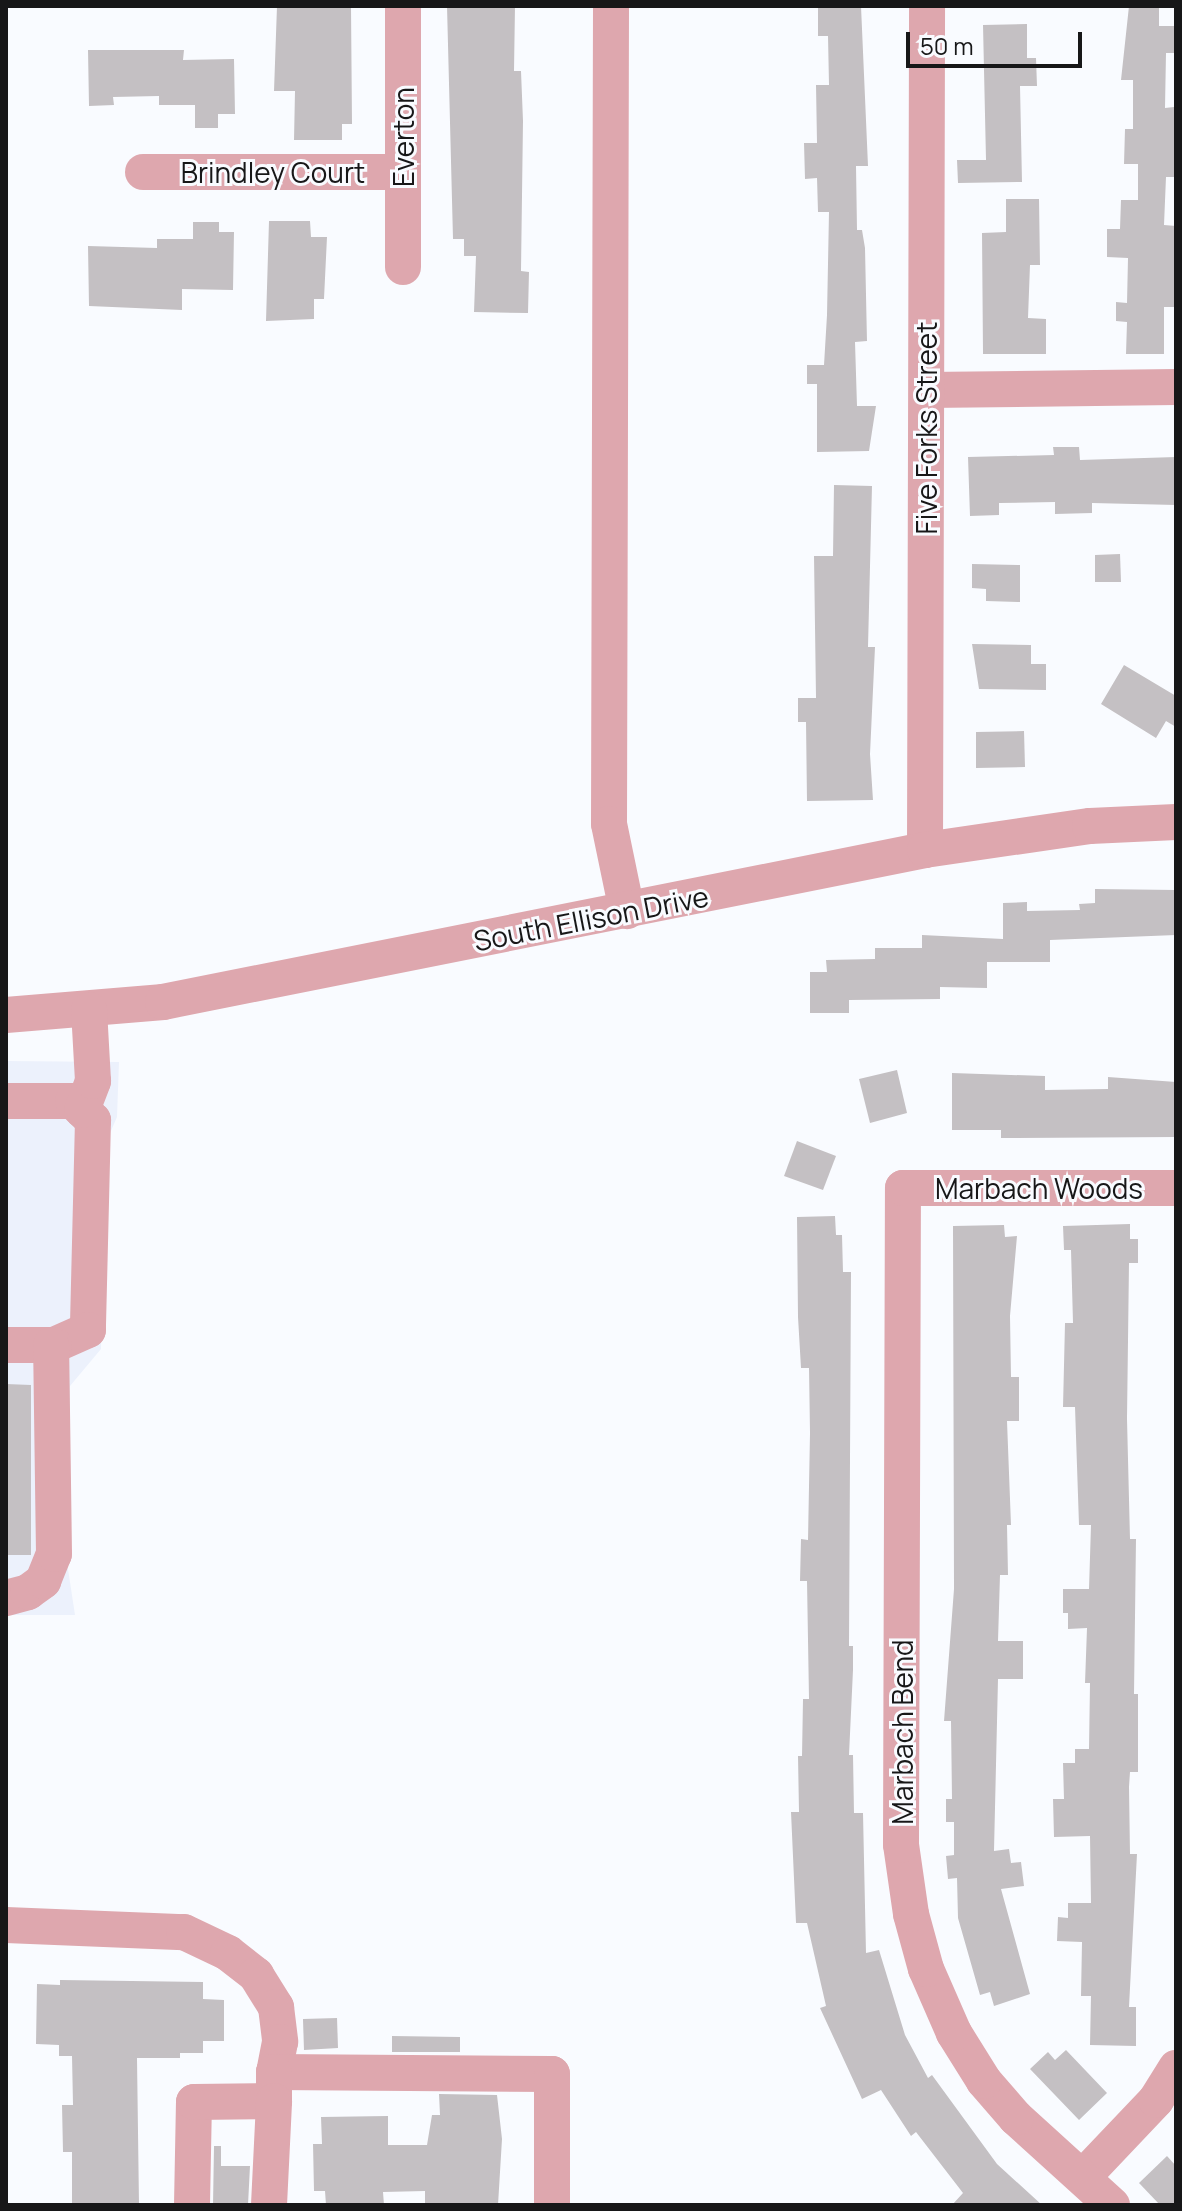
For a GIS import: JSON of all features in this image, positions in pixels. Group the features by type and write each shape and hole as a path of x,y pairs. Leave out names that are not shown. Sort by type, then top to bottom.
{"street":[{"name":"Everton","path":"403,6 403,267"},
{"path":"611,6 609,824 627,911"},
{"name":"Five Forks Street","path":"925,850 927,6"},
{"name":"Brindley Court","path":"143,172 403,172"},
{"path":"927,390 1176,387"},
{"name":"South Ellison Drive","path":"6,1015 163,1002 925,850 1090,826 1176,822"},
{"path":"6,987 6,1015"},
{"path":"82,1110 93,1081 89,1010"},
{"path":"6,1101 73,1101 93,1120 88,1330 74,1340 51,1345 6,1345"},
{"name":"Marbach Woods","path":"903,1188 1176,1188"},
{"name":"Marbach Bend","path":"903,1188 901,1845 911,1914 926,1969 954,2033 984,2081 1112,2205"},
{"path":"6,1598 43,1581 54,1554 51,1345"},
{"path":"6,1925 184,1932 228,1953 256,1975 276,2007 280,2042 274,2086 269,2205"},
{"path":"1083,2177 1156,2100 1176,2068"},
{"path":"192,2205 194,2102 274,2086 552,2074 552,2205"}],"shaded area":[{"path":"6,1061 119,1062 117,1117 104,1147 101,1349 70,1386 68,1569 75,1615 6,1615"}],"building":[{"path":"277,6 351,6 352,124 342,124 342,140 294,140 295,91 274,91"},
{"path":"447,6 515,6 514,71 521,71 523,121 521,271 529,272 528,313 474,312 476,256 464,256 464,239 453,239"},
{"path":"818,6 861,6 868,166 856,166 857,230 862,230 865,248 867,341 855,342 857,406 876,406 869,451 817,452 817,384 807,384 807,365 824,365 827,315 829,212 818,212 817,178 805,179 804,143 817,143 816,85 829,85 828,36 818,36"},
{"path":"1129,6 1159,6 1159,26 1176,26 1176,53 1166,53 1165,108 1174,107 1175,177 1166,177 1164,225 1176,226 1176,307 1164,307 1164,354 1126,354 1127,322 1116,321 1116,302 1127,303 1128,258 1107,257 1107,229 1120,229 1121,200 1138,200 1138,164 1124,164 1125,129 1133,129 1133,80 1121,80"},
{"path":"1027,24 1027,58 1036,58 1037,86 1020,86 1022,182 958,183 957,160 986,160 983,25"},
{"path":"88,50 184,50 183,60 234,59 235,114 218,114 218,128 195,128 195,105 159,105 159,96 113,97 114,105 89,106"},
{"path":"1006,199 1039,199 1040,265 1030,265 1028,318 1046,319 1046,354 983,354 982,233 1006,232"},
{"path":"269,221 310,221 311,237 327,237 324,299 314,299 314,319 266,321"},
{"path":"193,222 219,222 219,232 234,232 233,290 182,289 182,310 89,306 88,246 157,248 157,239 193,239"},
{"path":"1053,447 1079,447 1080,460 1176,457 1176,505 1092,503 1092,513 1055,514 1055,502 999,503 999,515 970,516 968,457 1054,455"},
{"path":"834,485 872,486 868,647 875,647 870,754 873,800 807,801 806,722 798,722 798,698 816,698 814,556 833,556"},
{"path":"1120,554 1121,582 1095,582 1095,555"},
{"path":"972,564 1020,565 1020,602 986,601 986,589 972,588"},
{"path":"972,644 1031,645 1031,664 1046,664 1046,690 979,689"},
{"path":"1124,665 1176,696 1176,727 1166,721 1156,738 1101,704"},
{"path":"1024,731 1025,767 976,768 976,732"},
{"path":"1095,889 1176,890 1176,935 1050,940 1050,962 987,962 987,988 940,987 940,999 849,1000 849,1013 810,1013 810,972 827,972 826,960 875,959 875,948 922,948 922,935 1003,939 1003,903 1027,902 1027,911 1080,910 1079,904 1095,903"},
{"path":"897,1070 907,1113 870,1123 859,1079"},
{"path":"952,1073 1045,1076 1045,1090 1108,1089 1108,1077 1176,1082 1176,1137 1001,1138 1001,1130 952,1130"},
{"path":"797,1141 836,1156 823,1190 784,1176"},
{"path":"835,1216 836,1235 842,1235 843,1272 851,1272 849,1646 853,1646 853,1670 849,1755 853,1755 854,1813 863,1813 866,1953 879,1950 905,2035 928,2078 932,2075 997,2164 1042,2205 952,2205 963,2193 916,2132 911,2136 881,2090 862,2099 820,2008 826,2006 807,1923 796,1923 791,1812 799,1812 798,1756 802,1756 803,1699 809,1699 807,1581 800,1581 801,1539 808,1540 810,1433 809,1368 801,1368 797,1217"},
{"path":"1130,1224 1130,1239 1138,1239 1138,1263 1129,1263 1127,1419 1130,1539 1136,1539 1134,1694 1138,1694 1138,1772 1130,1772 1129,1787 1130,1854 1137,1854 1129,2007 1136,2007 1136,2046 1090,2045 1091,1996 1081,1996 1082,1942 1057,1941 1058,1917 1068,1918 1068,1903 1091,1903 1090,1836 1054,1837 1053,1799 1064,1799 1063,1763 1075,1763 1075,1749 1089,1749 1090,1683 1085,1683 1087,1628 1068,1629 1068,1613 1063,1613 1063,1589 1089,1589 1091,1525 1079,1525 1075,1407 1063,1407 1065,1323 1073,1323 1071,1250 1064,1250 1063,1226"},
{"path":"1004,1225 1005,1237 1017,1236 1010,1316 1011,1377 1019,1377 1019,1421 1007,1421 1011,1525 1007,1525 1008,1575 1000,1575 998,1641 1023,1641 1023,1679 998,1679 994,1851 1009,1849 1011,1863 1021,1862 1024,1886 1001,1889 1030,1994 994,2006 990,1992 980,1995 958,1918 957,1878 948,1879 946,1856 954,1855 954,1822 946,1822 946,1799 952,1799 951,1721 944,1721 954,1589 953,1226"},
{"path":"6,1384 31,1385 31,1555 6,1555"},
{"path":"60,1980 203,1982 203,1999 224,2000 224,2041 203,2041 203,2053 180,2053 180,2058 137,2058 139,2205 72,2205 72,2152 63,2152 62,2105 73,2105 72,2056 59,2056 59,2045 36,2044 37,1984 60,1985"},
{"path":"337,2018 338,2048 304,2050 303,2019"},
{"path":"392,2036 460,2037 460,2052 392,2052"},
{"path":"1066,2050 1107,2093 1079,2120 1030,2069 1048,2052 1055,2060"},
{"path":"439,2094 497,2095 502,2139 498,2205 425,2205 425,2191 383,2192 384,2205 326,2205 325,2191 314,2191 313,2144 322,2144 321,2117 388,2116 388,2145 427,2145 432,2115 440,2115"},
{"path":"214,2146 221,2146 221,2166 250,2166 248,2205 213,2205"},
{"path":"1167,2156 1176,2166 1176,2205 1160,2205 1139,2183"}]}
